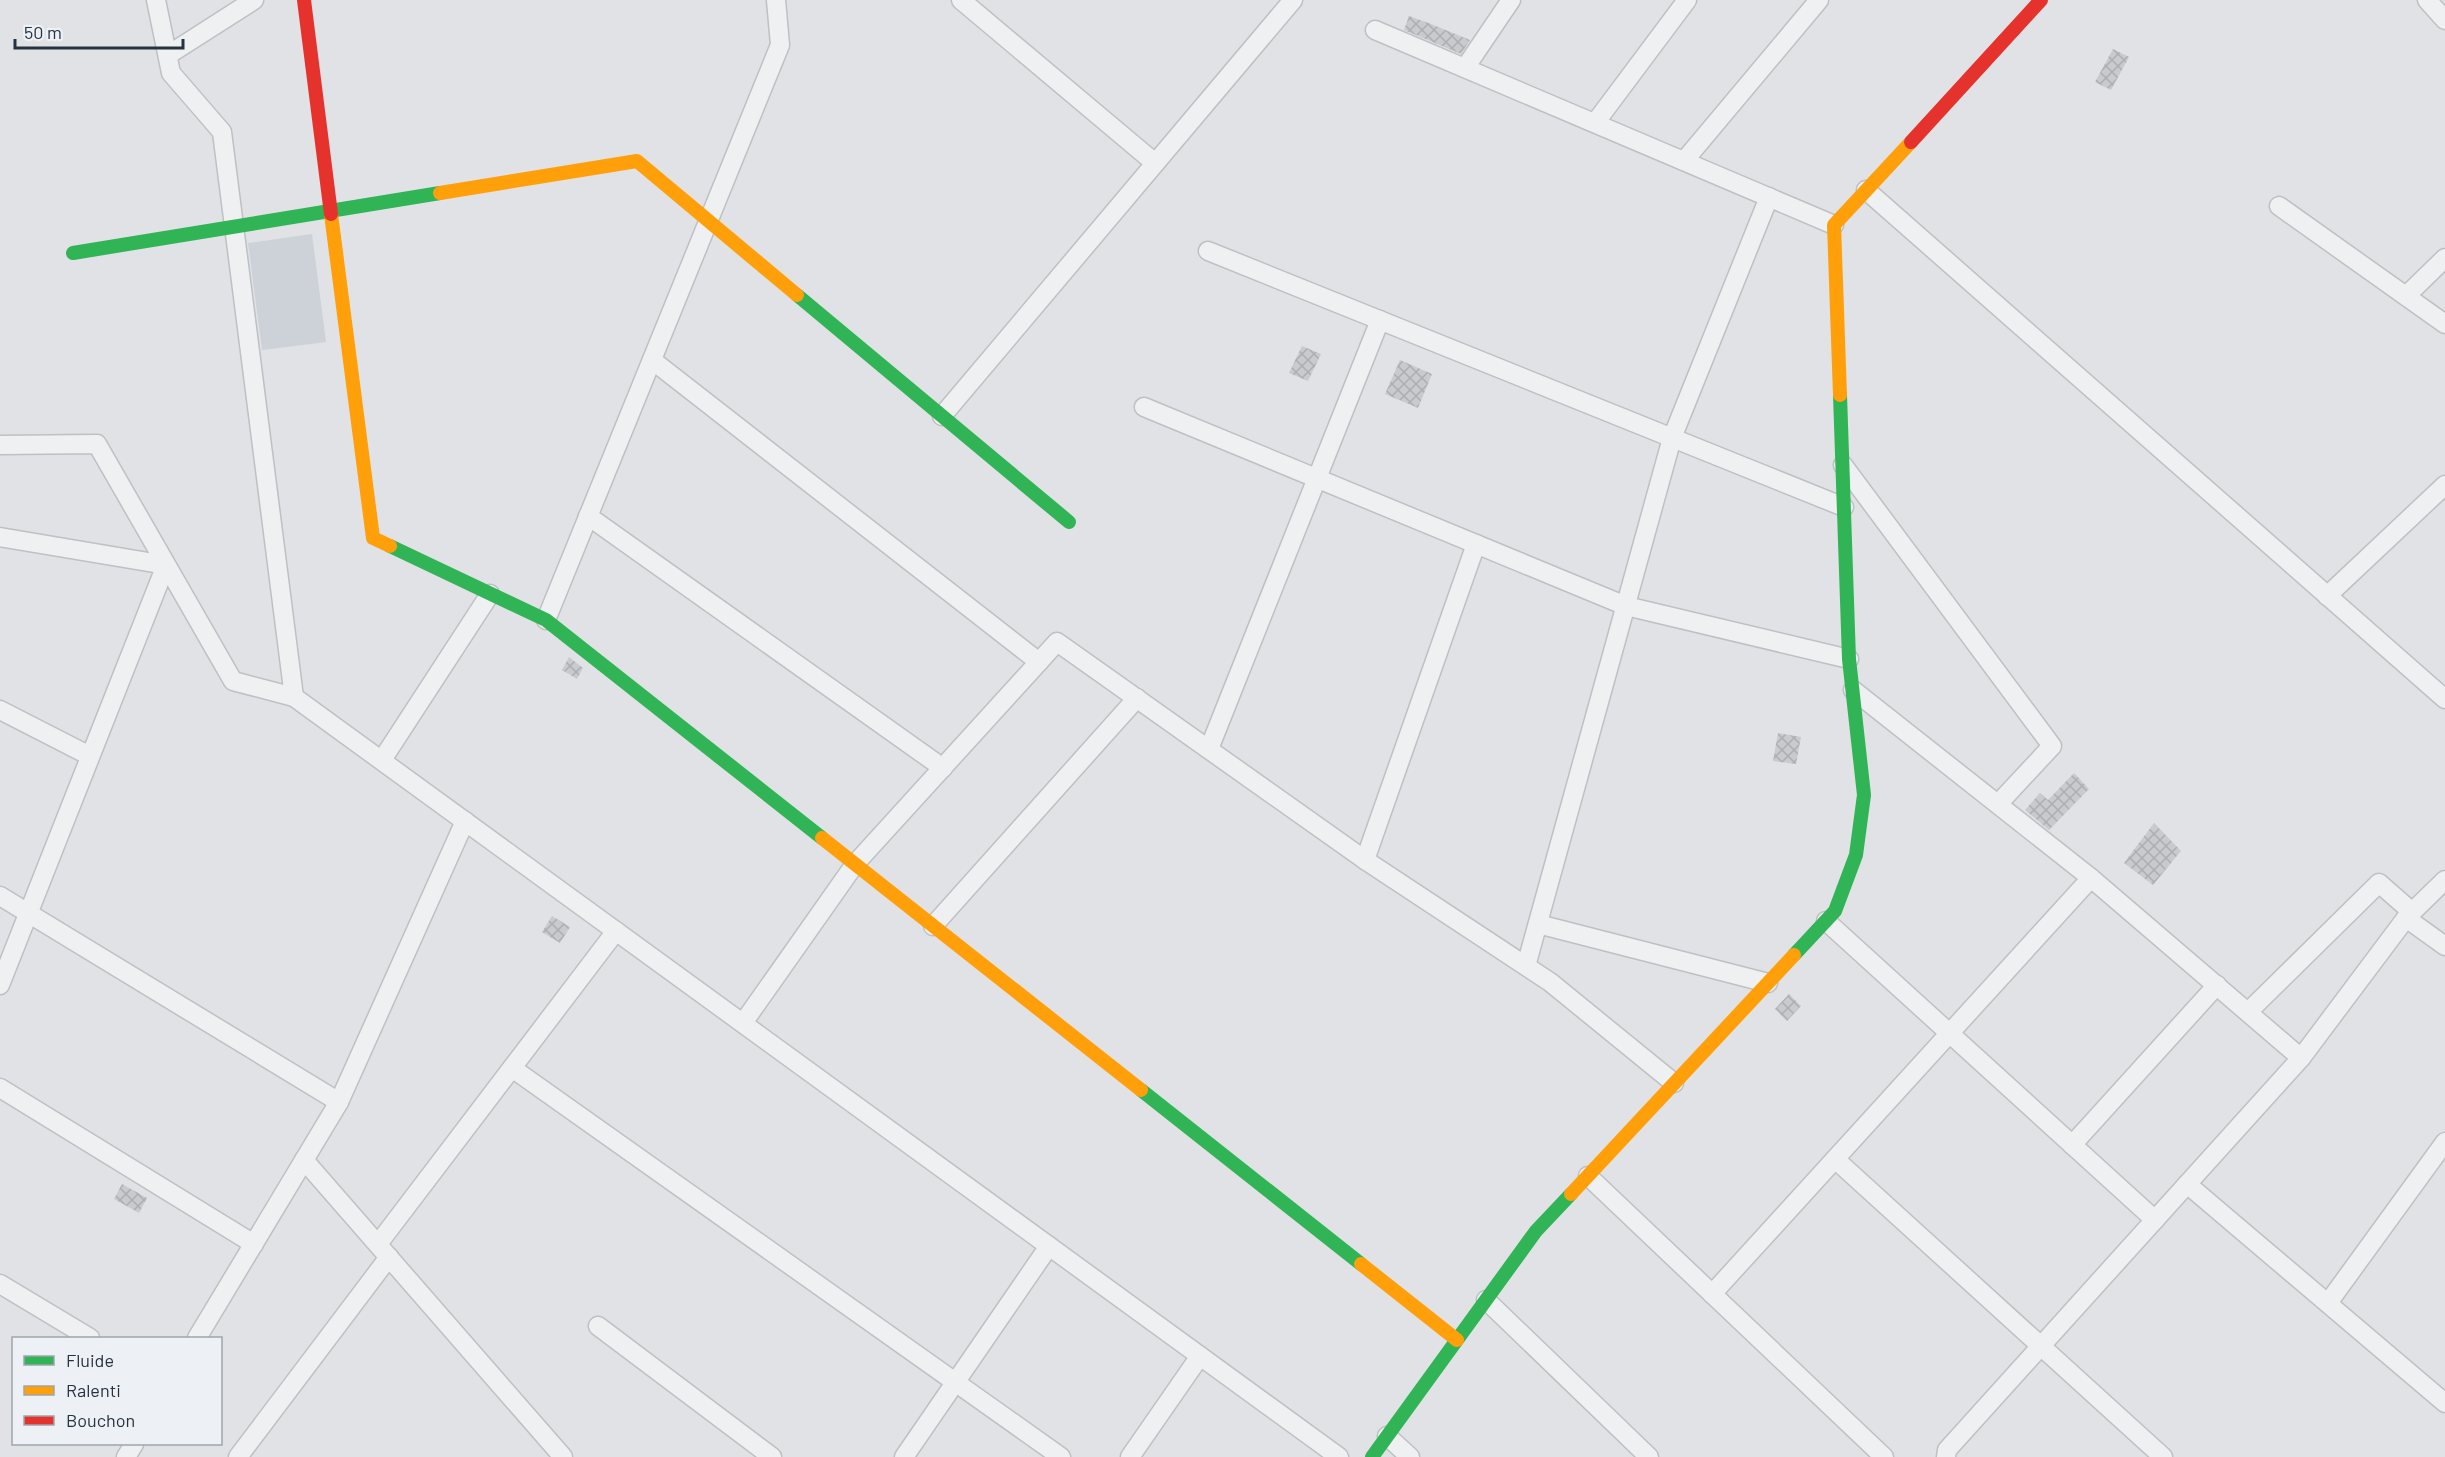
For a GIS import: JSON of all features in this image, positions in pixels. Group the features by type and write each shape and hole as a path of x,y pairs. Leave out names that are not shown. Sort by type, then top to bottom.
{"street":[{"path":"156,0 171,73 222,132 294,696"},
{"path":"168,55 254,0"},
{"path":"304,0 373,538 546,620 1457,1340"},
{"path":"546,620 780,45 776,0"},
{"path":"961,0 1155,163"},
{"path":"942,416 1293,0"},
{"path":"1465,68 1510,0"},
{"path":"1595,123 1687,0"},
{"path":"1684,161 1819,0"},
{"path":"1372,1457 1536,1231 1835,911 1856,855 1864,795 1849,660 1834,225 2042,0"},
{"path":"2428,0 2445,20"},
{"path":"1375,30 1834,225"},
{"path":"73,253 331,213 637,161 1069,522"},
{"path":"1866,190 2445,699"},
{"path":"1526,966 1672,438 1769,197"},
{"path":"2279,206 2445,324"},
{"path":"1208,251 1844,507"},
{"path":"2406,296 2445,258"},
{"path":"1209,749 1380,320"},
{"path":"652,360 1039,662"},
{"path":"1144,407 1626,606 1849,660"},
{"path":"0,445 97,444 233,681 294,696 1339,1457"},
{"path":"1843,465 2052,746 1998,804"},
{"path":"2327,596 2445,485"},
{"path":"588,516 943,768"},
{"path":"0,537 166,565"},
{"path":"1365,860 1476,544"},
{"path":"0,985 166,565"},
{"path":"382,760 490,594"},
{"path":"743,1023 855,864 1057,642 1365,860 1550,982 1674,1083"},
{"path":"1853,690 2091,878 2301,1058"},
{"path":"933,926 1137,698"},
{"path":"0,710 90,756"},
{"path":"198,1337 339,1102 465,821"},
{"path":"1712,1294 2091,878"},
{"path":"1946,1457 1947,1450 2301,1058 2409,915 2445,879"},
{"path":"2248,1012 2379,883 2409,915 2445,945"},
{"path":"0,896 339,1102"},
{"path":"1826,921 2155,1220"},
{"path":"1538,924 1768,983"},
{"path":"238,1457 512,1068 616,931"},
{"path":"2072,1145 2217,985"},
{"path":"512,1068 1061,1457"},
{"path":"0,1088 254,1244"},
{"path":"2328,1303 2445,1142"},
{"path":"1835,1159 2163,1457"},
{"path":"304,1160 564,1457"},
{"path":"1588,1176 1884,1457"},
{"path":"2187,1184 2444,1402"},
{"path":"904,1457 1049,1246"},
{"path":"0,1284 88,1337"},
{"path":"1486,1300 1649,1457"},
{"path":"598,1326 772,1457"},
{"path":"1130,1457 1200,1356"},
{"path":"1387,1436 1410,1457"}],"shaded area":[{"path":"312,234 326,342 262,350 248,243"}],"building":[{"path":"1409,16 1470,40 1461,54 1404,30"},
{"path":"2113,49 2129,57 2111,90 2095,82"},
{"path":"1302,346 1321,354 1308,381 1289,373"},
{"path":"1400,360 1432,374 1418,408 1385,394"},
{"path":"569,657 583,668 577,679 562,670"},
{"path":"1778,733 1801,737 1796,764 1773,761"},
{"path":"2074,773 2089,789 2049,830 2025,810 2040,793 2048,800"},
{"path":"2154,823 2181,851 2153,885 2124,863"},
{"path":"552,916 570,927 560,943 542,932"},
{"path":"1789,994 1801,1006 1787,1021 1775,1009"},
{"path":"122,1184 147,1198 139,1213 114,1199"}],"traffic: fast":[{"path":"73,253 440,193"},
{"path":"797,295 1069,522"},
{"path":"1794,955 1835,911 1856,855 1864,795 1849,659 1840,395"},
{"path":"390,546 546,620 822,838"},
{"path":"1141,1090 1361,1264"},
{"path":"1372,1457 1536,1231 1571,1194"}],"traffic: slow":[{"path":"1840,395 1834,225 1911,142"},
{"path":"440,193 637,161 797,295"},
{"path":"331,214 373,538 390,546"},
{"path":"822,838 1141,1090"},
{"path":"1571,1194 1794,955"},
{"path":"1361,1264 1457,1340"}],"traffic: jam":[{"path":"304,0 331,214"},
{"path":"1911,142 2041,0"}]}
